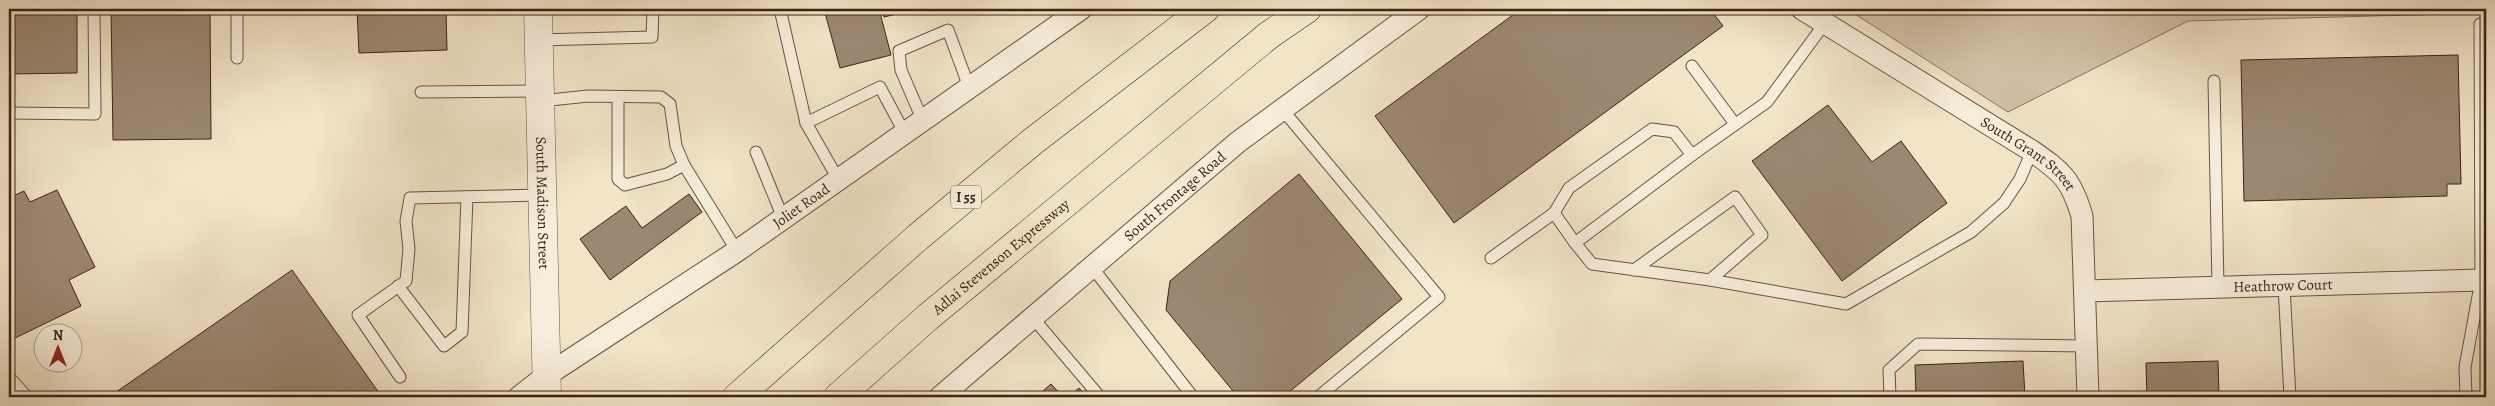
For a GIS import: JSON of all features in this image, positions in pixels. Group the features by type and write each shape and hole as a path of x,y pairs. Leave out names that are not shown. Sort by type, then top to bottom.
{"highway":[{"name":"I 55","path":"737,397 918,237 1025,149 1205,9"},
{"name":"Adlai Stevenson Expressway","path":"838,397 928,317 1269,35 1307,9"}],"street":[{"name":"South Madison Street","path":"538,9 547,386"},
{"name":"Joliet Road","path":"519,397 547,386 922,119 1081,9"},
{"name":"South Frontage Road","path":"940,397 1238,142 1419,9"},
{"name":"South Grant Street","path":"1802,9 2032,151 2060,171 2073,188 2082,216 2088,397"},
{"name":"Heathrow Court","path":"2085,291 2481,280"}],"lane":[{"path":"9,113 94,114 94,9"},
{"path":"237,9 237,58"},
{"path":"538,40 652,37 653,9"},
{"path":"780,9 806,123 838,179"},
{"path":"1576,243 1692,154 1767,102 1825,23"},
{"path":"2466,397 2465,367 2481,280 2480,24"},
{"path":"922,119 902,70 899,51 948,30 969,87"},
{"path":"1692,66 1735,124"},
{"path":"2214,81 2218,287"},
{"path":"806,123 880,87 904,132"},
{"path":"421,92 539,96 661,97 670,104 676,146 684,165 737,251"},
{"path":"618,97 618,179 625,185 667,174 684,165"},
{"path":"1282,109 1439,297 1318,397"},
{"path":"1491,258 1554,213 1569,188 1652,129 1674,132 1692,154"},
{"path":"1554,213 1592,264 1710,280 1846,304 1971,232 2004,202 2020,179 2032,151"},
{"path":"756,152 783,218"},
{"path":"400,377 358,315 406,281 409,249 406,221 410,198 542,195"},
{"path":"398,286 444,346 462,332 467,196"},
{"path":"1634,270 1735,197 1762,234 1710,280"},
{"path":"1092,268 1193,397"},
{"path":"2284,286 2290,397"},
{"path":"1032,318 1100,397"},
{"path":"1890,397 1889,370 1918,344 2086,346"},
{"path":"9,377 27,397"}],"shaded area":[{"path":"1847,9 2486,9 2486,13 2188,21 2008,112"}],"building":[{"path":"9,9 77,9 77,73 9,74"},
{"path":"111,9 210,9 211,139 113,140"},
{"path":"357,9 446,9 447,50 359,53"},
{"path":"824,9 879,9 891,55 840,68"},
{"path":"882,9 917,9 884,17"},
{"path":"1521,9 1710,9 1723,26 1454,223 1375,116"},
{"path":"2458,55 2461,184 2447,184 2447,196 2244,201 2241,60"},
{"path":"1828,105 1872,162 1901,141 1947,203 1842,281 1752,161"},
{"path":"1299,174 1402,299 1283,397 1238,397 1166,310 1170,281"},
{"path":"57,190 95,267 69,280 81,306 44,324 32,324 32,330 9,341 9,198 24,191 30,202"},
{"path":"689,194 702,212 610,280 580,239 626,206 642,228"},
{"path":"292,270 382,397 109,397"},
{"path":"2023,361 2025,397 1916,397 1915,365"},
{"path":"2218,361 2219,397 2147,397 2146,363"},
{"path":"1051,384 1063,397 1036,397"},
{"path":"1079,388 1087,397 1069,397"}]}
